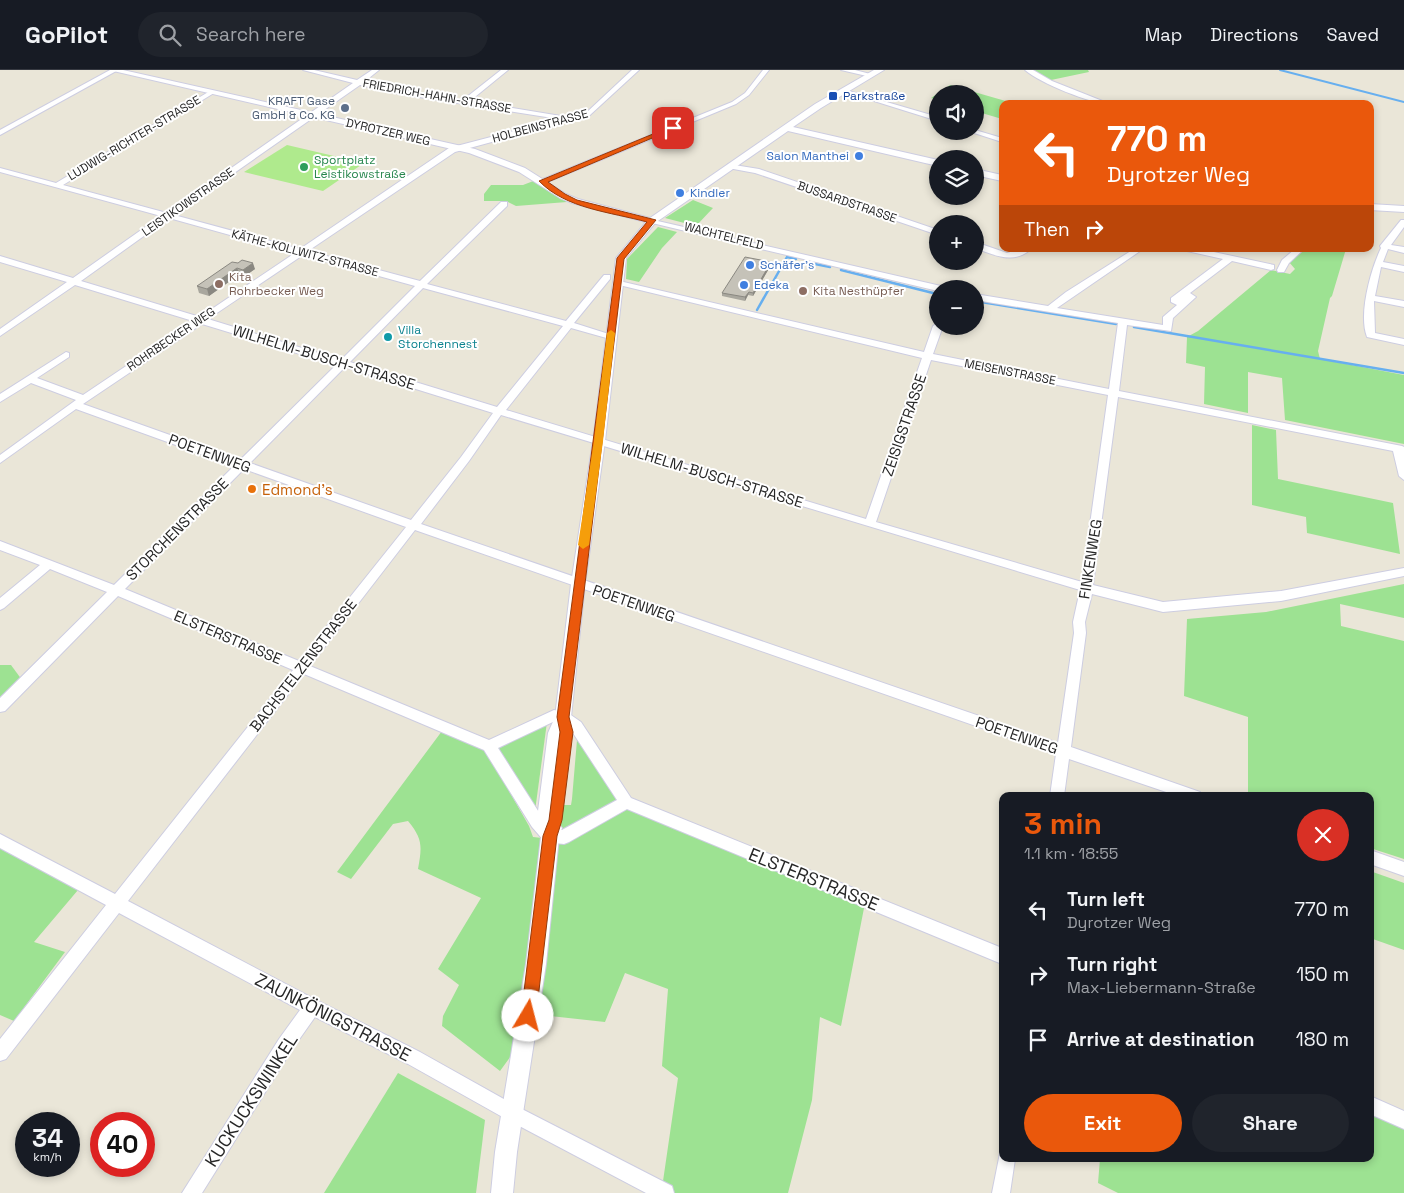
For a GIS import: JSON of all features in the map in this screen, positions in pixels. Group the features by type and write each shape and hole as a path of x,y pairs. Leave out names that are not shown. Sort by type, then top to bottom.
{"street":[{"path":"0,133 114,70"},
{"name":"DYROTZER WEG","path":"114,70 458,147 508,163 542,181 563,196 575,201 652,220"},
{"name":"FRIEDRICH-HAHN-STRASSE","path":"306,70 400,92 569,118"},
{"name":"LEISTIKOWSTRASSE","path":"0,333 376,70"},
{"path":"465,102 504,70"},
{"name":"HOLBEINSTRASSE","path":"458,147 593,112 636,70"},
{"path":"542,181 734,103 746,94 766,70"},
{"path":"844,70 871,75"},
{"path":"502,1193 512,1113 518,1086 536,964 550,836 556,820 566,732 563,717 610,336 612,279 620,258 652,220 844,90 880,70"},
{"path":"1028,70 1050,82 1097,100"},
{"path":"844,90 929,116"},
{"name":"LUDWIG-RICHTER-STRASSE","path":"56,186 212,92"},
{"path":"787,128 929,161"},
{"path":"984,135 999,139"},
{"name":"ROHRBECKER WEG","path":"1,457 300,251 458,147"},
{"name":"BUSSARDSTRASSE","path":"734,164 748,171 756,171 929,230"},
{"name":"KÄTHE-KOLLWITZ-STRASSE","path":"0,170 610,336"},
{"path":"984,174 999,177"},
{"name":"STORCHENSTRASSE","path":"0,707 115,590 504,204"},
{"path":"1374,207 1404,209"},
{"name":"WACHTELFELD","path":"652,220 929,286"},
{"path":"1404,222 1400,230 1384,246 1377,264 1368,305 1370,335 1404,342"},
{"path":"1384,246 1404,250"},
{"path":"984,248 1007,257 1015,256 1022,252"},
{"path":"1050,309 1069,294 1134,252"},
{"path":"1203,252 1271,267"},
{"path":"1281,270 1285,262 1297,252"},
{"path":"984,298 1168,329 1168,317 1183,304 1174,300 1230,258"},
{"name":"WILHELM-BUSCH-STRASSE","path":"0,259 870,524 1087,588 1162,607 1282,596 1404,572"},
{"path":"1377,264 1404,269"},
{"name":"BACHSTELZENSTRASSE","path":"0,1053 465,458 499,411 569,324 612,279"},
{"name":"MEISENSTRASSE","path":"612,279 928,356 1401,449"},
{"path":"1370,298 1404,304"},
{"name":"FINKENWEG","path":"1058,792 1080,633 1079,622 1087,588 1123,322"},
{"name":"ZEISIGSTRASSE","path":"870,524 935,335"},
{"path":"0,399 66,355"},
{"path":"30,379 79,402"},
{"name":"POETENWEG","path":"79,402 243,464 578,584 1184,792"},
{"path":"1401,449 1404,476"},
{"name":"ELSTERSTRASSE","path":"0,544 489,746"},
{"path":"0,605 49,564"},
{"path":"554,715 563,717 576,726 626,802 564,837 550,836 537,822 489,746 554,715"},
{"name":"ELSTERSTRASSE","path":"626,802 999,955"},
{"name":"ZAUNKÖNIGSTRASSE","path":"0,841 312,1007 414,1058 512,1113 665,1193"},
{"path":"1374,858 1404,869"},
{"name":"KUCKUCKSWINKEL","path":"191,1193 285,1045 312,1007"},
{"path":"1374,1107 1404,1120"},
{"path":"1001,1193 1006,1162"}],"green space":[{"path":"1032,70 1088,70 1089,72 1051,80"},
{"path":"984,95 1002,100 999,100 999,118 984,114"},
{"name":"Sportplatz Leistikowstraße","path":"287,145 364,163 323,191 244,172"},
{"path":"536,180 567,202 516,206 506,201 484,201 484,194 491,185 523,185"},
{"path":"693,200 713,208 696,226 665,218"},
{"path":"658,227 677,232 662,248 639,282 626,279 627,259"},
{"path":"1301,252 1345,252 1330,298 1318,351 1320,359 1404,375 1404,444 1285,420 1282,378 1248,372 1248,413 1204,404 1205,367 1186,363 1187,337 1198,331 1271,270 1290,274 1295,269 1289,262"},
{"path":"1252,425 1276,430 1278,479 1393,503 1400,554 1307,533 1306,517 1252,505"},
{"path":"1404,584 1404,618 1340,604 1341,626 1404,641 1404,859 1374,849 1374,792 1248,792 1248,717 1184,696 1187,619 1266,612"},
{"path":"0,665 11,665 22,680 0,697"},
{"path":"547,722 535,811 493,747"},
{"path":"442,731 486,750 529,826 533,837 570,841 628,809 865,903 841,1026 820,1017 812,1100 788,1193 671,1193 662,1188 678,1078 662,1066 668,989 625,973 605,1022 541,1015 500,1071 442,1026 443,1016 459,985 438,969 481,898 418,869 420,855 419,838 408,821 393,824 351,879 337,872"},
{"path":"577,740 619,801 559,831 562,805 571,805"},
{"path":"0,848 78,890 34,942 65,952 14,1021 0,1015"},
{"path":"1374,872 1404,883 1404,950 1374,939"},
{"path":"398,1073 485,1120 476,1193 324,1193"},
{"path":"1374,1116 1404,1129 1404,1193 1118,1193 1098,1183 1100,1162 1374,1162"}],"building":[{"name":"Edeka","path":"745,257 771,262 753,293 749,292 745,297 722,293"},
{"path":"242,260 253,263 243,270 237,268 207,289 197,286 232,262 238,263"}],"waterway":[{"path":"1280,70 1404,102"},
{"path":"757,310 787,257 796,259"},
{"path":"805,262 830,267"},
{"path":"841,270 929,292"},
{"path":"984,302 1116,324"},
{"path":"1134,327 1404,373"}],"slow traffic":[{"path":"583,545 611,333"}],"place":[{"name":"Parkstraße","path":"833,96"},
{"name":"KRAFT Gase GmbH & Co. KG","path":"345,108"},
{"name":"Salon Manthei","path":"859,156"},
{"name":"Sportplatz Leistikowstraße","path":"304,167"},
{"name":"Kindler","path":"680,193"},
{"name":"Schäfer's","path":"750,265"},
{"name":"Kita Rohrbecker Weg","path":"219,284"},
{"name":"Edeka","path":"744,285"},
{"name":"Kita Nesthüpfer","path":"803,291"},
{"name":"Villa Storchennest","path":"388,337"},
{"name":"Edmond's","path":"252,489"}],"route":[{"path":"528,1016 536,964 550,836 556,820 566,732 563,717 573,622 598,441 620,258 652,220 575,201 563,196 542,181 673,128"}]}
